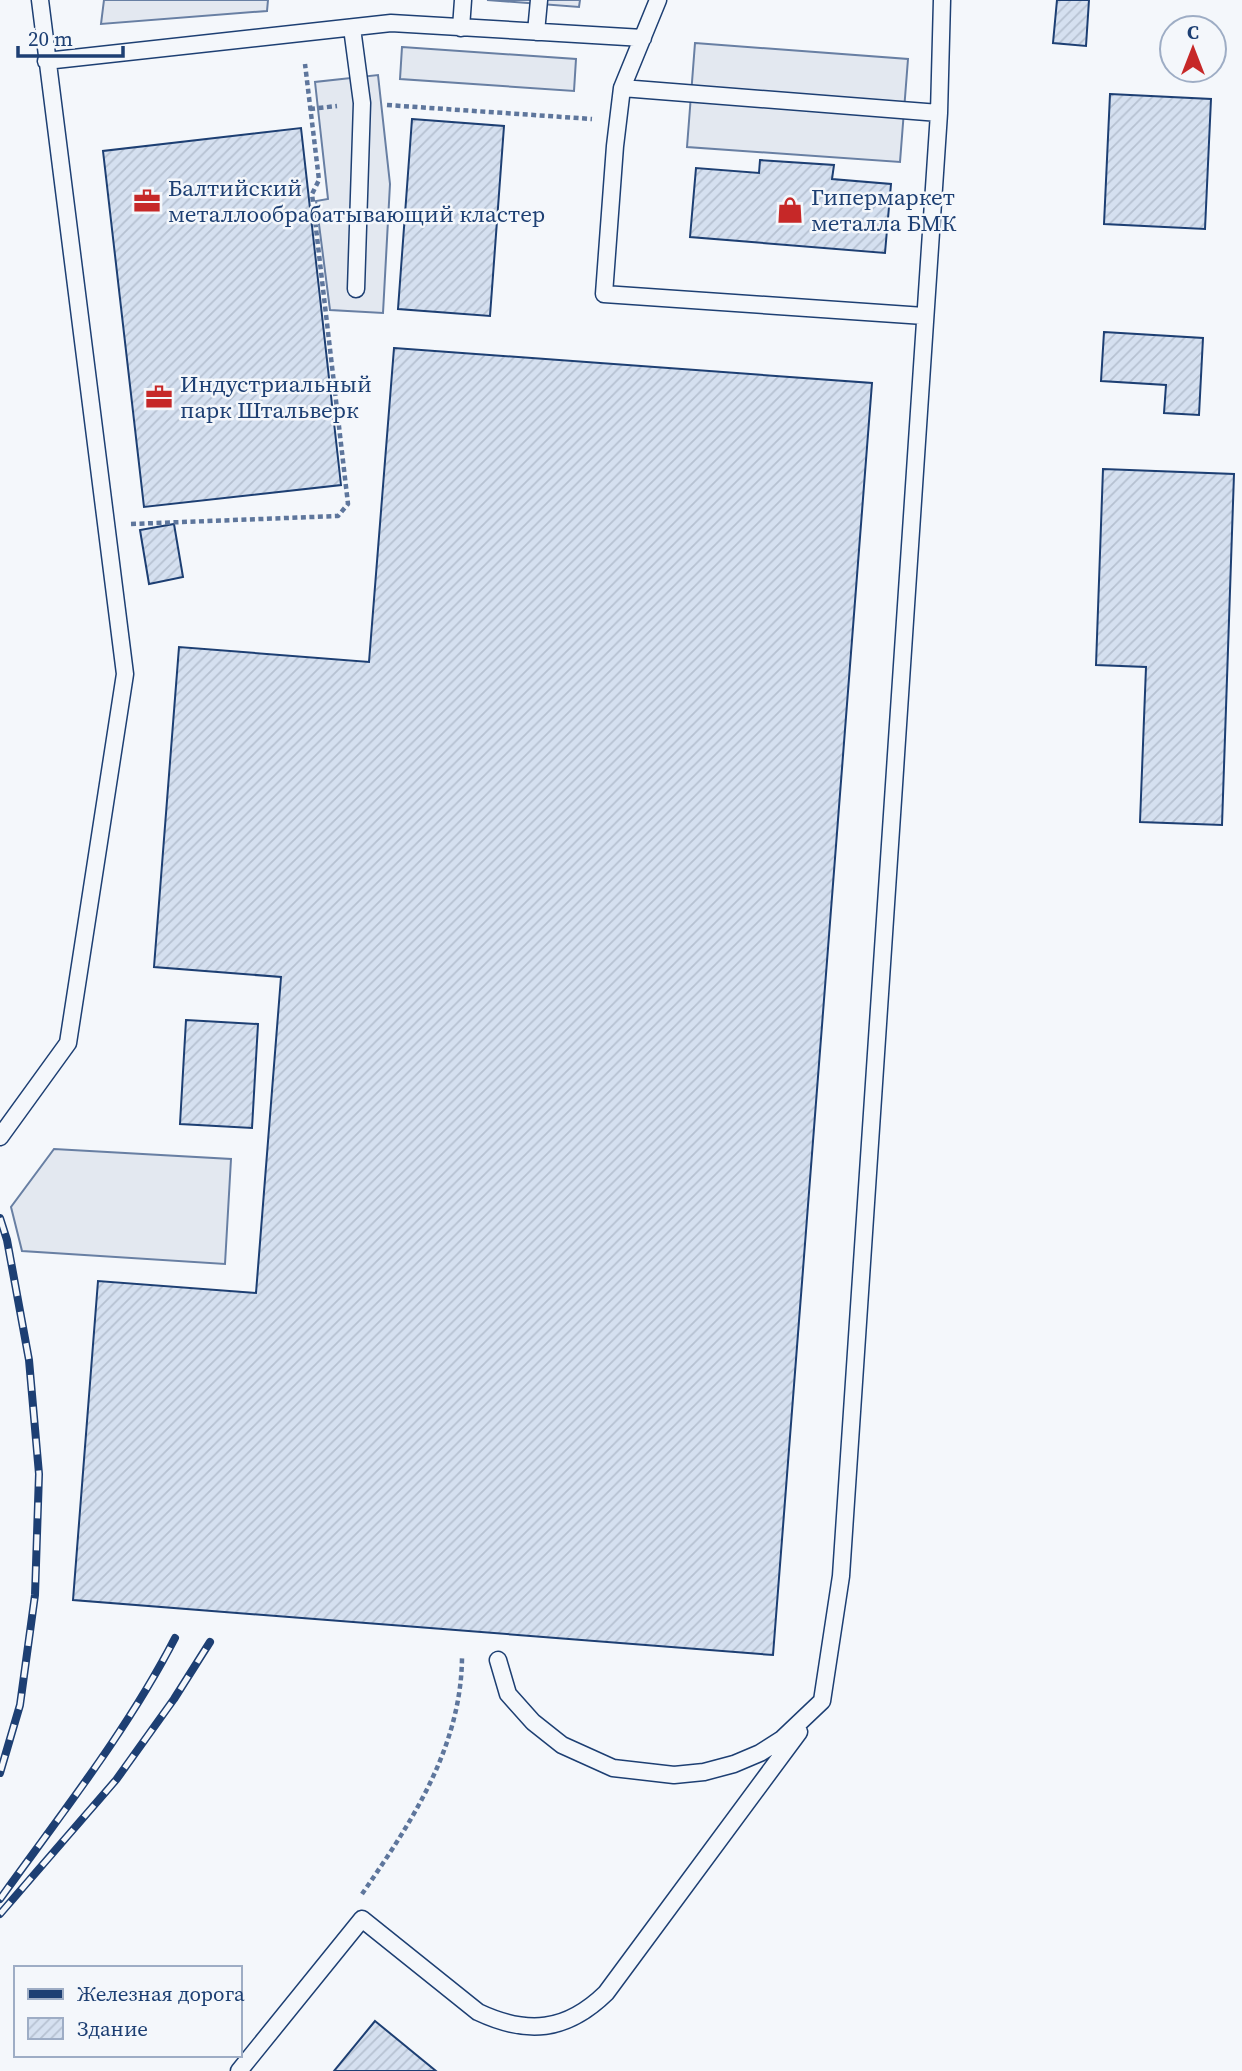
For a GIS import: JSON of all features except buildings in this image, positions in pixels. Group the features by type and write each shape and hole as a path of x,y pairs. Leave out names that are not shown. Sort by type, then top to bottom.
{"lane":[{"path":"0,1137 68,1043 125,674 40,0"},
{"path":"461,28 463,0"},
{"path":"536,32 539,0"},
{"path":"658,0 622,88 604,295 924,316"},
{"path":"239,2071 362,1919 478,2012 498,2022 519,2027 545,2026 571,2019 592,2006 606,1993 822,1701 841,1576 939,113 942,0"},
{"path":"47,61 391,23 643,38"},
{"path":"352,28 362,103 356,289"},
{"path":"622,88 939,113"},
{"path":"498,1660 508,1694 533,1723 562,1745 613,1768 674,1776 734,1764 760,1752 782,1739 822,1701"}],"path":[{"path":"106,525 338,516 348,504 312,194 319,180 305,64"},
{"path":"310,109 362,103 618,121"},
{"path":"362,1919 357,1902 398,1841 449,1740 458,1701 462,1658"}],"shaded area":[{"path":"104,0 268,0 267,11 101,24"},
{"path":"487,0 580,0 579,7"},
{"path":"695,43 908,59 900,162 687,147"},
{"path":"402,47 576,59 574,91 400,79"},
{"path":"378,75 390,184 383,313 330,310 316,201 328,199 315,82"},
{"path":"54,1149 231,1159 225,1264 22,1251 11,1207"}],"railway":[{"path":"0,1218 7,1240 29,1360 39,1474 35,1595 20,1705 0,1773"},
{"path":"0,1899 115,1739 175,1638"},
{"path":"0,1914 116,1780 174,1699 210,1642"}],"place":[{"name":"Балтийский металлообрабатывающий кластер","path":"147,201"},
{"name":"Гипермаркет металла БМК","path":"790,210"},
{"name":"Индустриальный парк Штальверк","path":"159,397"}]}
